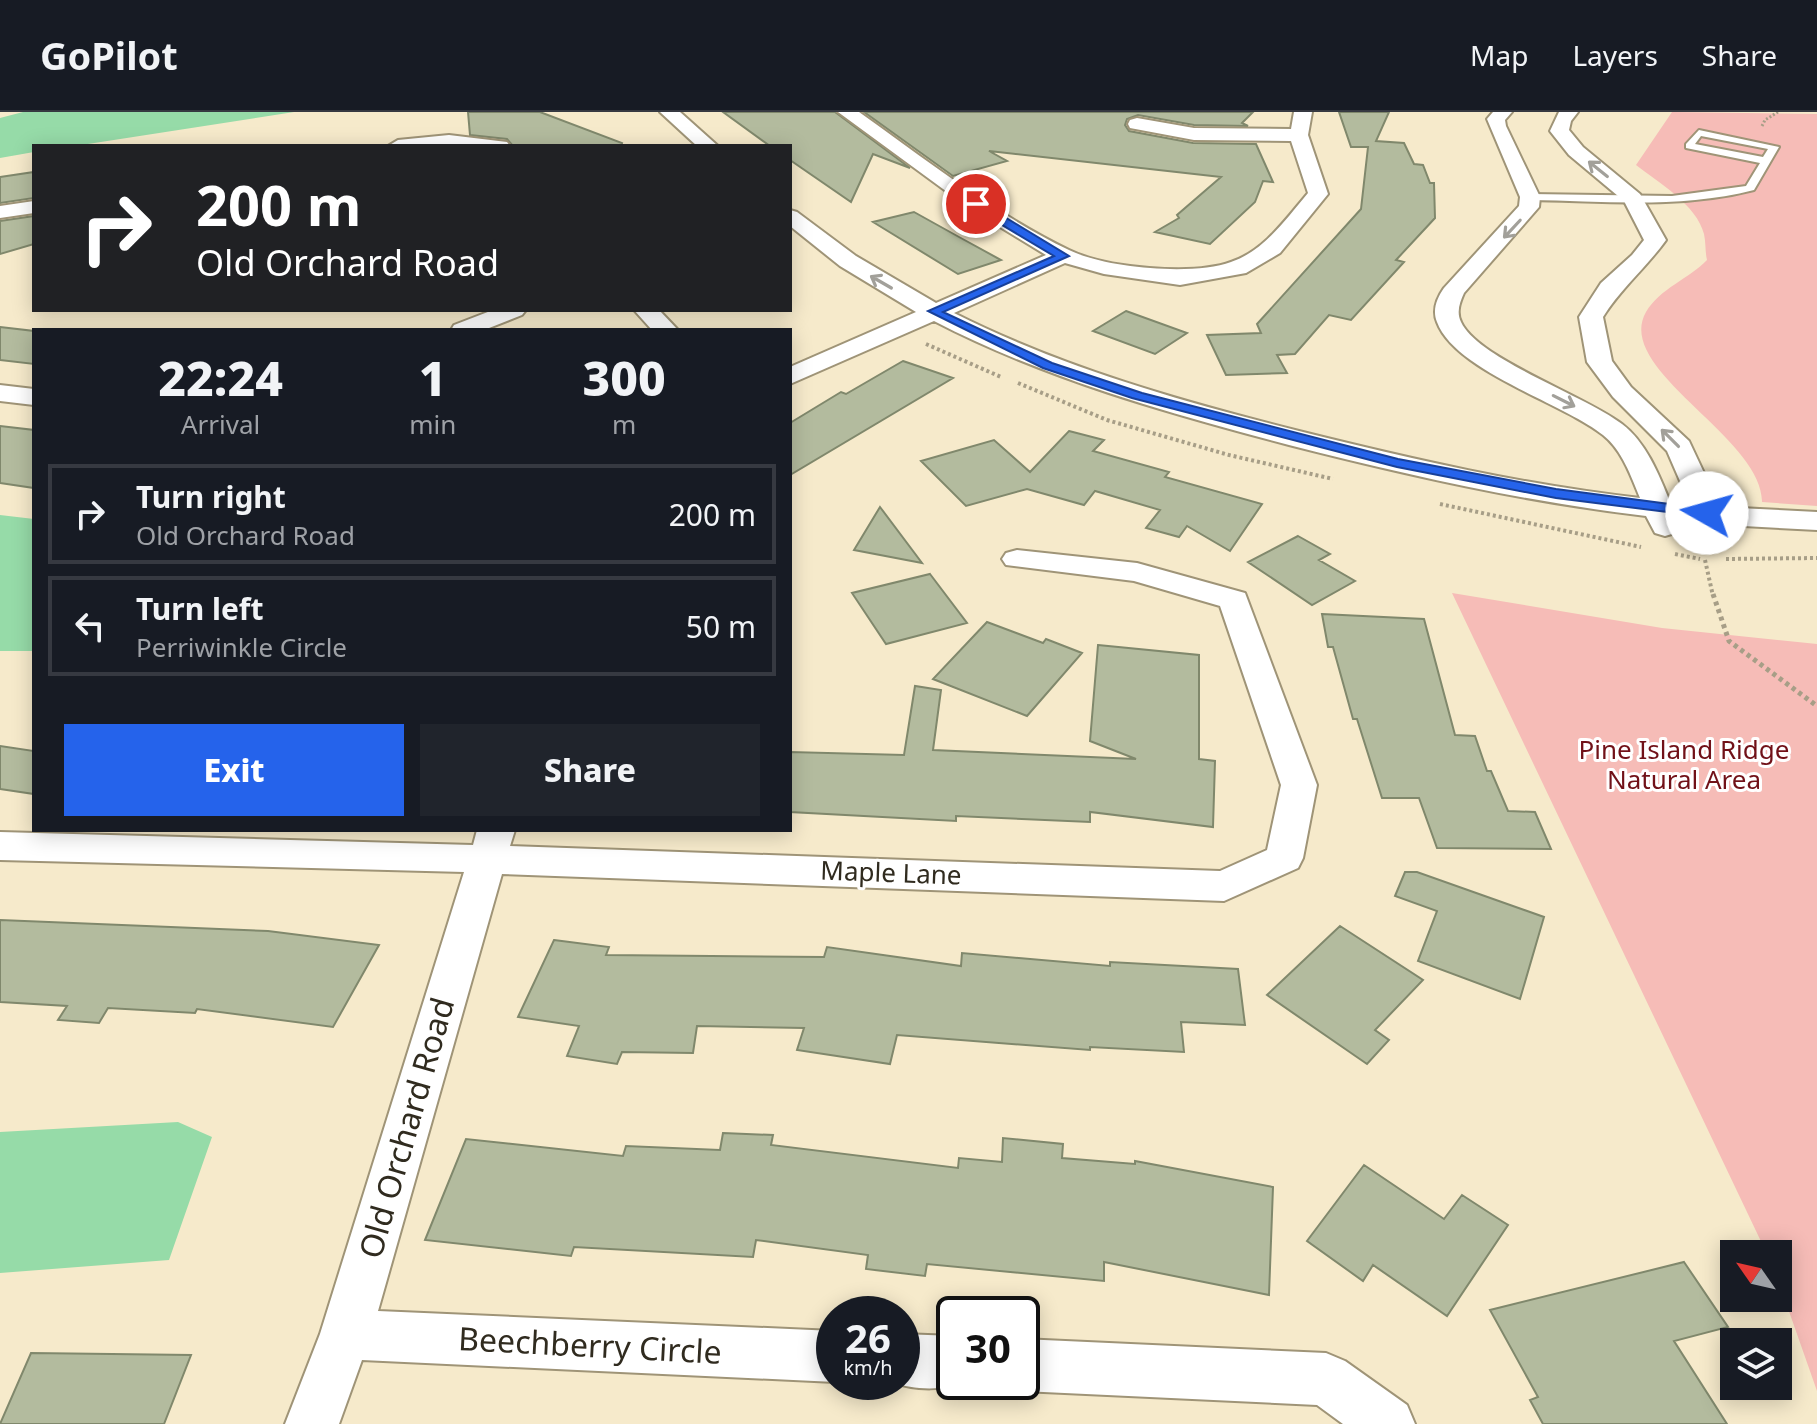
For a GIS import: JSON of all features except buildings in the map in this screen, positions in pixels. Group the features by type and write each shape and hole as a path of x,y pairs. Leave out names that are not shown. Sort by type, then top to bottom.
{"street":[{"path":"669,112 706,144"},
{"path":"847,112 976,204 1063,256 1104,267 1180,278 1238,268 1272,248 1318,194 1299,135 1303,112"},
{"path":"1503,112 1496,119 1497,126 1530,197 1529,207 1516,226 1457,287 1446,305 1446,316 1463,341 1486,360 1613,428 1633,453 1661,517"},
{"path":"1569,112 1562,119 1559,131 1576,151 1633,198 1655,240 1640,260 1609,288 1591,317 1600,362 1622,392 1679,447 1700,490 1710,523"},
{"path":"651,120 678,144"},
{"path":"1137,124 1194,134 1299,135"},
{"path":"410,144 463,140 488,144"},
{"path":"0,212 32,207"},
{"path":"792,218 818,241 922,316 1006,368 1073,392 1257,449 1479,498 1710,523 1817,541"},
{"path":"792,244 861,296 922,316"},
{"path":"792,375 1063,256"},
{"path":"468,328 509,312"},
{"path":"648,312 664,328"},
{"path":"0,393 32,397"},
{"path":"1710,523 1817,521"},
{"name":"Maple Lane","path":"0,846 490,844 1224,886 1284,858 1299,785 1234,600 1137,572 1017,559"},
{"name":"Old Orchard Road","path":"312,1424 346,1334 490,844"},
{"name":"Beechberry Circle","path":"346,1334 816,1356"},
{"path":"1040,1366 1326,1379 1388,1424"}],"lane":[{"path":"1530,197 1633,198 1731,194 1750,188 1766,161 1774,147 1699,133 1689,146 1766,161"}],"path":[{"path":"1817,558 1705,560 1718,615 1729,641 1817,706"}],"green space":[{"path":"1672,112 1817,114 1817,506 1762,502 1756,478 1740,453 1668,380 1650,357 1642,334 1646,312 1667,290 1707,260 1704,234 1694,213 1636,165"},
{"name":"Pine Island Ridge Natural Area","path":"1452,593 1662,628 1817,644 1817,1391 1789,1312 1792,1312 1792,1240 1760,1240"}],"shaded area":[{"path":"23,112 294,112 88,144 32,144 32,152 0,158 0,118"},
{"path":"0,515 32,519 32,651 0,651"},
{"path":"178,1122 212,1137 169,1260 0,1273 0,1132"}],"route":[{"path":"976,204 1063,256 934,311 960,326 1048,365 1137,396 1397,463 1556,493 1707,513"}]}
